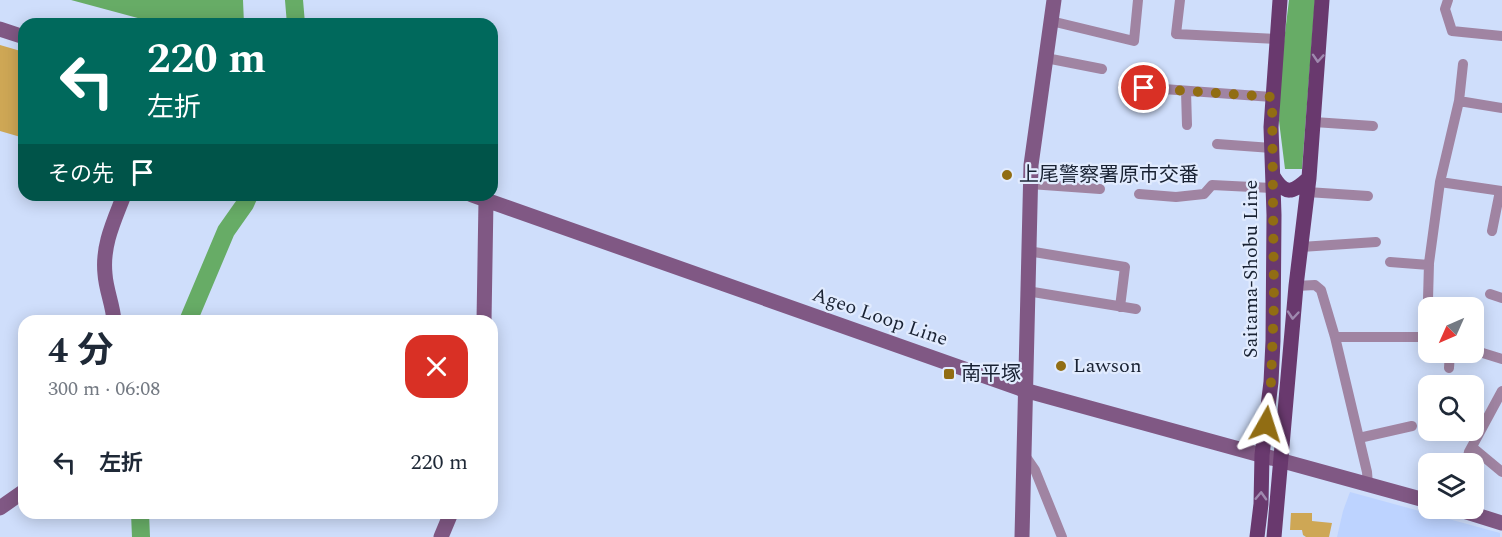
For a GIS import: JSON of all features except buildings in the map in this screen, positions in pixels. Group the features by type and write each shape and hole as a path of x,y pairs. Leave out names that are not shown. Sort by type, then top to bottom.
{"main road":[{"path":"1022,537 1031,165 1054,0"},
{"name":"Saitama-Shobu Line","path":"1256,536 1261,504 1262,455 1271,382 1273,341 1272,97 1280,0"},
{"name":"Saitama-Shobu Line","path":"1274,537 1296,286 1314,122 1322,0"},
{"path":"0,29 18,35"},
{"path":"1273,182 1286,190 1308,185"},
{"path":"113,315 104,258 106,242 122,201"},
{"path":"479,201 484,315"},
{"name":"Ageo Loop Line","path":"488,201 1024,390 1418,498"},
{"path":"0,508 18,495"},
{"path":"1484,517 1502,523"},
{"path":"441,537 448,519"}],"street":[{"path":"1051,21 1134,41 1138,0"},
{"path":"1180,0 1176,34 1277,39"},
{"path":"1448,0 1446,9 1452,31 1502,36"},
{"path":"1046,58 1102,69"},
{"path":"1428,297 1429,265 1440,182 1459,101 1463,64"},
{"path":"1123,86 1272,97"},
{"path":"1186,90 1187,126"},
{"path":"1459,101 1502,108"},
{"path":"1314,122 1373,126"},
{"path":"1217,144 1272,148"},
{"path":"1139,194 1176,197 1204,194 1212,185 1273,182"},
{"path":"1440,182 1501,191 1492,231"},
{"path":"1030,184 1100,189"},
{"path":"1308,185 1368,196"},
{"path":"1301,247 1376,242"},
{"path":"1028,251 1125,267 1120,307"},
{"path":"1390,262 1429,265"},
{"path":"1296,286 1315,285 1320,290 1335,337 1368,471 1368,485"},
{"path":"1027,291 1136,309"},
{"path":"1335,337 1418,336"},
{"path":"1484,353 1502,359"},
{"path":"1449,363 1449,368"},
{"path":"1470,453 1502,391"},
{"path":"1359,438 1412,426"},
{"path":"1472,447 1502,472"},
{"path":"1024,454 1035,470 1062,537"}],"shaded area":[{"path":"71,0 243,0 244,18 138,18"},
{"path":"1289,0 1315,0 1302,169 1285,169 1279,121 1280,74"},
{"path":"0,45 18,50 18,136 0,131"},
{"path":"1350,492 1418,511 1418,519 1449,519 1500,533 1500,537 1337,537"},
{"path":"1291,513 1312,513 1312,521 1332,523 1329,537 1306,537 1302,530 1290,530"}],"waterway":[{"path":"294,0 296,18"},
{"path":"191,315 226,231 246,201"},
{"path":"140,519 141,537"}],"place":[{"name":"上尾警察署原市交番","path":"1007,175"},
{"name":"Lawson","path":"1061,366"},
{"name":"南平塚","path":"949,374"}],"route":[{"path":"1144,88 1272,97 1274,302 1271,382 1266,424"}]}
